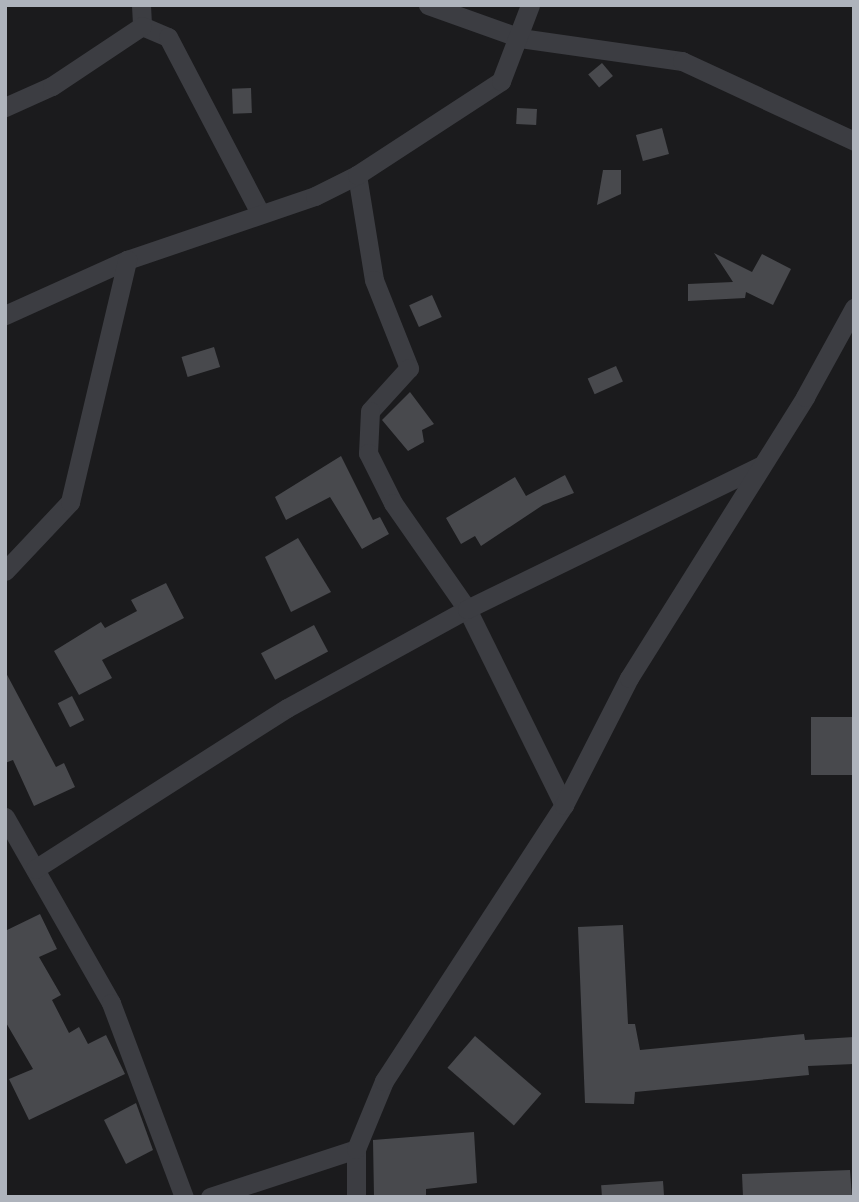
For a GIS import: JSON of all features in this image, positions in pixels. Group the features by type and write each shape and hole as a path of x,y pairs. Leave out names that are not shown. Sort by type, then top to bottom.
{"street":[{"path":"141,5 142,26"},
{"path":"428,5 520,38 682,61 854,141"},
{"path":"5,315 127,260 357,175 501,81 520,38 530,5"},
{"path":"5,107 52,86 142,26"},
{"path":"142,26 168,37 260,213"},
{"path":"357,175 374,280 409,368 370,411 368,453 393,503 467,609 564,806"},
{"path":"5,571 70,502 127,260"},
{"path":"356,1197 356,1149 384,1081 564,806 628,678 760,466 854,308"},
{"path":"35,869 243,734 467,609 760,466"},
{"path":"5,817 130,1044 184,1197"},
{"path":"210,1197 356,1149"}],"building":[{"path":"602,63 613,76 599,88 588,75"},
{"path":"251,88 252,113 233,114 232,89"},
{"path":"517,108 537,109 536,125 516,124"},
{"path":"662,128 669,154 643,161 636,135"},
{"path":"603,170 621,170 621,194 597,205"},
{"path":"714,253 752,272 762,254 791,269 773,305 746,292 745,298 688,301 688,284 733,282"},
{"path":"432,295 442,317 419,327 409,305"},
{"path":"214,347 220,367 188,377 181,357"},
{"path":"616,366 623,382 595,394 588,379"},
{"path":"410,392 434,424 422,430 424,442 408,451 382,420"},
{"path":"341,456 373,520 380,517 389,534 362,549 330,497 286,520 275,497"},
{"path":"565,475 574,493 543,505 481,546 475,536 461,544 446,518 515,477 526,496"},
{"path":"298,538 331,592 291,612 265,557"},
{"path":"166,583 184,618 102,660 112,678 79,695 54,651 101,622 105,628 137,611 131,600"},
{"path":"314,625 328,651 275,680 261,653"},
{"path":"5,671 56,767 64,763 75,787 34,806 13,760 5,763"},
{"path":"72,696 84,720 70,727 58,703"},
{"path":"811,717 854,717 854,775 811,775"},
{"path":"40,914 57,949 39,957 61,995 52,1000 69,1033 79,1027 88,1044 106,1035 125,1074 29,1120 9,1079 33,1069 5,1021 5,931"},
{"path":"623,925 628,1024 635,1024 640,1050 804,1034 805,1040 854,1037 854,1064 808,1066 809,1075 635,1092 634,1104 585,1103 578,927"},
{"path":"475,1036 541,1094 514,1125 447,1068"},
{"path":"136,1103 153,1150 126,1164 104,1120"},
{"path":"474,1132 477,1183 426,1189 426,1197 374,1197 373,1140"},
{"path":"850,1170 852,1197 743,1197 742,1174"},
{"path":"663,1181 664,1197 602,1197 601,1185"}]}
